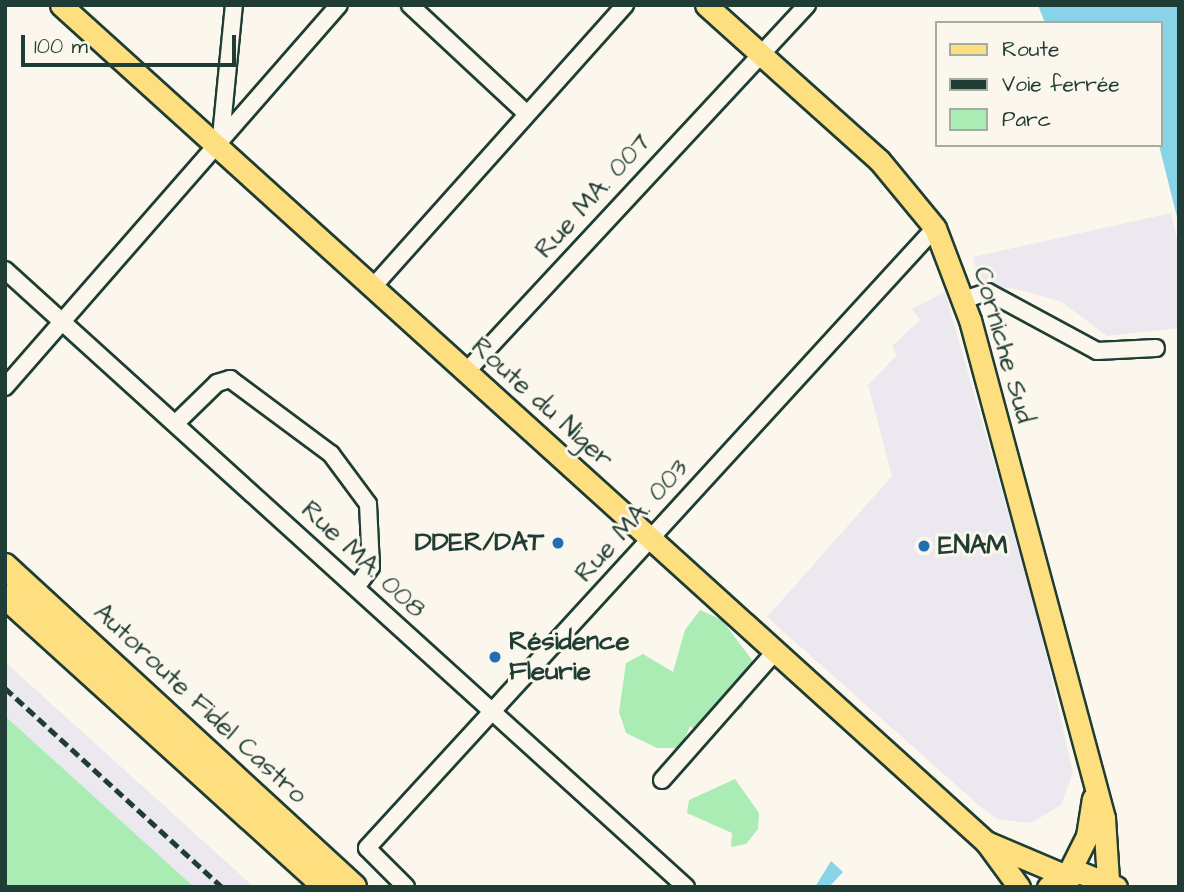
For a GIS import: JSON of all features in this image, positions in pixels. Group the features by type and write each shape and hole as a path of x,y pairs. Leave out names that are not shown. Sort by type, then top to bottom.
{"highway":[{"name":"Autoroute Fidel Castro","path":"5,566 354,887"},
{"name":"Autoroute Fidel Castro","path":"5,596 326,887"},
{"path":"303,839 369,887"}],"main road":[{"name":"Route du Niger","path":"61,5 986,842 1019,887"},
{"name":"Corniche Sud","path":"706,5 756,54 879,160 935,228 962,300 1104,818 1112,883"},
{"path":"1060,879 1087,836 1094,789"},
{"name":"Route du Niger","path":"986,842 1060,879 1112,883"}],"street":[{"path":"220,147 234,5"},
{"path":"5,387 220,147 339,5"},
{"path":"410,5 526,113"},
{"path":"372,288 625,5"},
{"name":"Rue MA. 007","path":"466,372 756,54 807,5"},
{"name":"Rue MA. 003","path":"406,887 367,848 494,714 649,537 935,228"},
{"name":"Rue MA. 008","path":"5,270 686,887"},
{"path":"962,300 989,292 1097,351 1156,348"},
{"path":"176,423 217,383 230,379 331,454 368,504 371,567 356,586"},
{"path":"662,780 774,653"}],"shaded area":[{"path":"1171,213 1179,246 1179,328 1107,336 1062,302 1012,288 981,290 973,257"},
{"name":"ENAM","path":"945,292 1037,614 1073,773 1061,805 1031,823 997,819 982,808 767,617 892,476 868,385 897,355 892,346 920,320 912,309"},
{"path":"5,662 254,887 194,887 5,716"}],"green space":[{"path":"700,610 722,620 758,668 743,681 743,707 702,735 690,726 681,748 657,748 626,733 619,712 626,663 643,654 673,672 685,630"},
{"path":"5,716 194,887 5,887"},
{"path":"735,779 759,813 758,829 746,844 731,847 732,833 687,813 689,800"}],"water":[{"path":"1038,5 1179,5 1179,225 1160,147 1163,147 1163,21 1044,21"},
{"path":"831,861 843,872 829,887 815,887"}],"railway":[{"path":"5,688 222,887"}],"place":[{"name":"DDER/DAT","path":"558,543"},
{"name":"ENAM","path":"924,546"},
{"name":"Résidence Fleurie","path":"495,657"}]}
